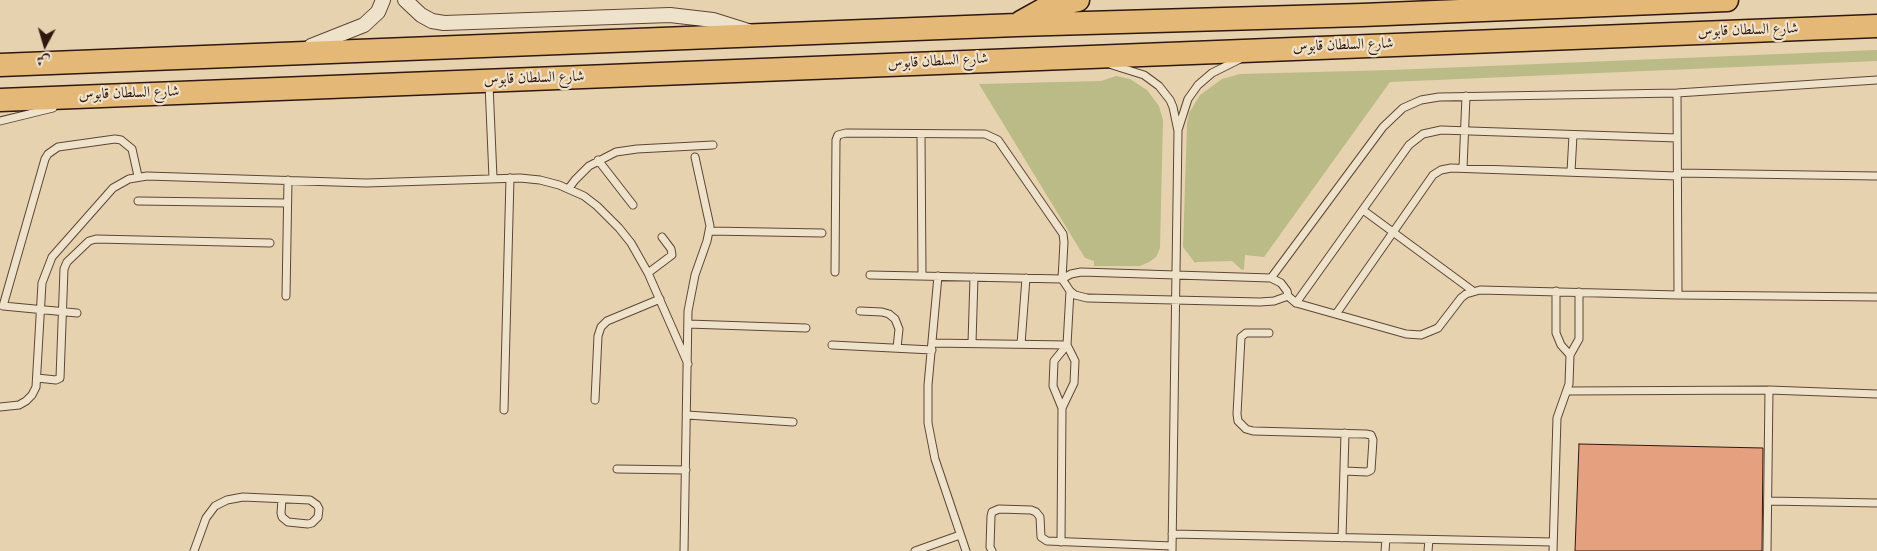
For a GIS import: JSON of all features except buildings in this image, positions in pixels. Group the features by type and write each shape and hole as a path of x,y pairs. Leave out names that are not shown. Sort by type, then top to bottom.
{"highway":[{"path":"1017,25 1048,7 1078,0"},
{"name":"شارع السلطان قابوس","path":"0,64 1727,0"},
{"name":"شارع السلطان قابوس","path":"0,100 1877,26"}],"street":[{"path":"291,53 330,40 364,25 378,12 383,0"},
{"path":"405,0 421,15 432,21 444,23 670,15 713,20 761,35"}],"lane":[{"path":"1178,131 1188,99 1198,84 1212,73 1262,49"},
{"path":"992,551 990,547 991,516 992,512 997,509 1034,510 1040,517 1041,537 1047,542 1172,548 1178,131 1170,100 1152,80 1135,71 1081,56"},
{"path":"1271,278 1389,120 1404,108 1421,100 1439,96 1678,93 1877,80"},
{"path":"489,81 493,178"},
{"path":"1678,93 1678,295"},
{"path":"0,121 101,95"},
{"path":"1464,168 1466,96"},
{"path":"1296,303 1409,145 1418,137 1435,131 1465,131 1677,138"},
{"path":"834,272 836,138 843,133 985,134 998,140 1063,234 1062,279 1075,296 1087,298 1267,302 1288,296"},
{"path":"921,134 922,276"},
{"path":"1571,172 1572,134"},
{"path":"77,313 3,306 48,154 58,147 115,139 121,140 132,149 138,176"},
{"path":"569,188 582,172 598,160 626,150 713,145"},
{"path":"684,551 688,324 695,275 710,231 709,218 695,157"},
{"path":"598,160 633,205"},
{"path":"1336,314 1433,176 1446,168 1677,175 1877,176"},
{"path":"0,407 19,405 32,395 36,387 42,283 52,257 114,188 138,176 366,183 510,178 540,180 569,188 584,196 609,217 631,243 648,273 688,364"},
{"path":"504,410 510,178"},
{"path":"286,296 288,180"},
{"path":"138,201 288,203"},
{"path":"1363,210 1473,291"},
{"path":"710,231 822,233"},
{"path":"648,273 672,255 671,249 662,237"},
{"path":"37,378 56,380 60,378 65,266 84,244 93,239 270,243"},
{"path":"870,276 1062,279 1076,272 1271,278 1281,283 1288,296 1296,303 1406,334 1421,335 1438,328 1461,298 1473,291 1480,290 1678,295 1877,296"},
{"path":"938,276 928,398 930,435 935,459 966,551"},
{"path":"972,343 974,277"},
{"path":"1021,344 1026,278"},
{"path":"1060,542 1062,408 1074,383 1075,361 1067,345 1070,291"},
{"path":"1556,291 1556,333 1561,345 1570,355"},
{"path":"1553,551 1557,418 1570,377 1570,355 1578,339 1579,292"},
{"path":"595,400 598,336 601,327 607,321 660,299"},
{"path":"860,311 882,312 895,319 899,329 897,348"},
{"path":"688,324 806,328"},
{"path":"1269,333 1246,333 1242,337 1237,414 1240,425 1252,431 1345,433 1371,436 1373,440 1371,470 1368,472 1344,471"},
{"path":"832,345 897,348 972,343 1067,345"},
{"path":"1062,408 1053,389 1054,365 1056,357 1067,345"},
{"path":"1567,391 1770,390 1877,394"},
{"path":"1767,551 1770,390"},
{"path":"687,415 793,422"},
{"path":"1342,538 1345,433"},
{"path":"617,469 686,470"},
{"path":"194,551 206,518 211,511 221,502 235,498 243,497 310,500 319,509 318,517 308,524 288,522 282,517 282,499"},
{"path":"1768,501 1877,503"},
{"path":"1172,534 1554,542"},
{"path":"915,551 960,535"},
{"path":"1385,551 1386,539"},
{"path":"1428,551 1429,540"}],"green space":[{"path":"1877,50 1877,61 1390,82 1264,257 1245,255 1244,269 1242,270 1232,261 1195,263 1183,247 1187,124 1189,113 1200,95 1222,79 1240,74 1391,70"},
{"path":"1116,76 1130,79 1147,90 1159,106 1163,120 1160,248 1156,257 1140,266 1094,266 1094,261 1085,258 979,84 1101,81"}]}
